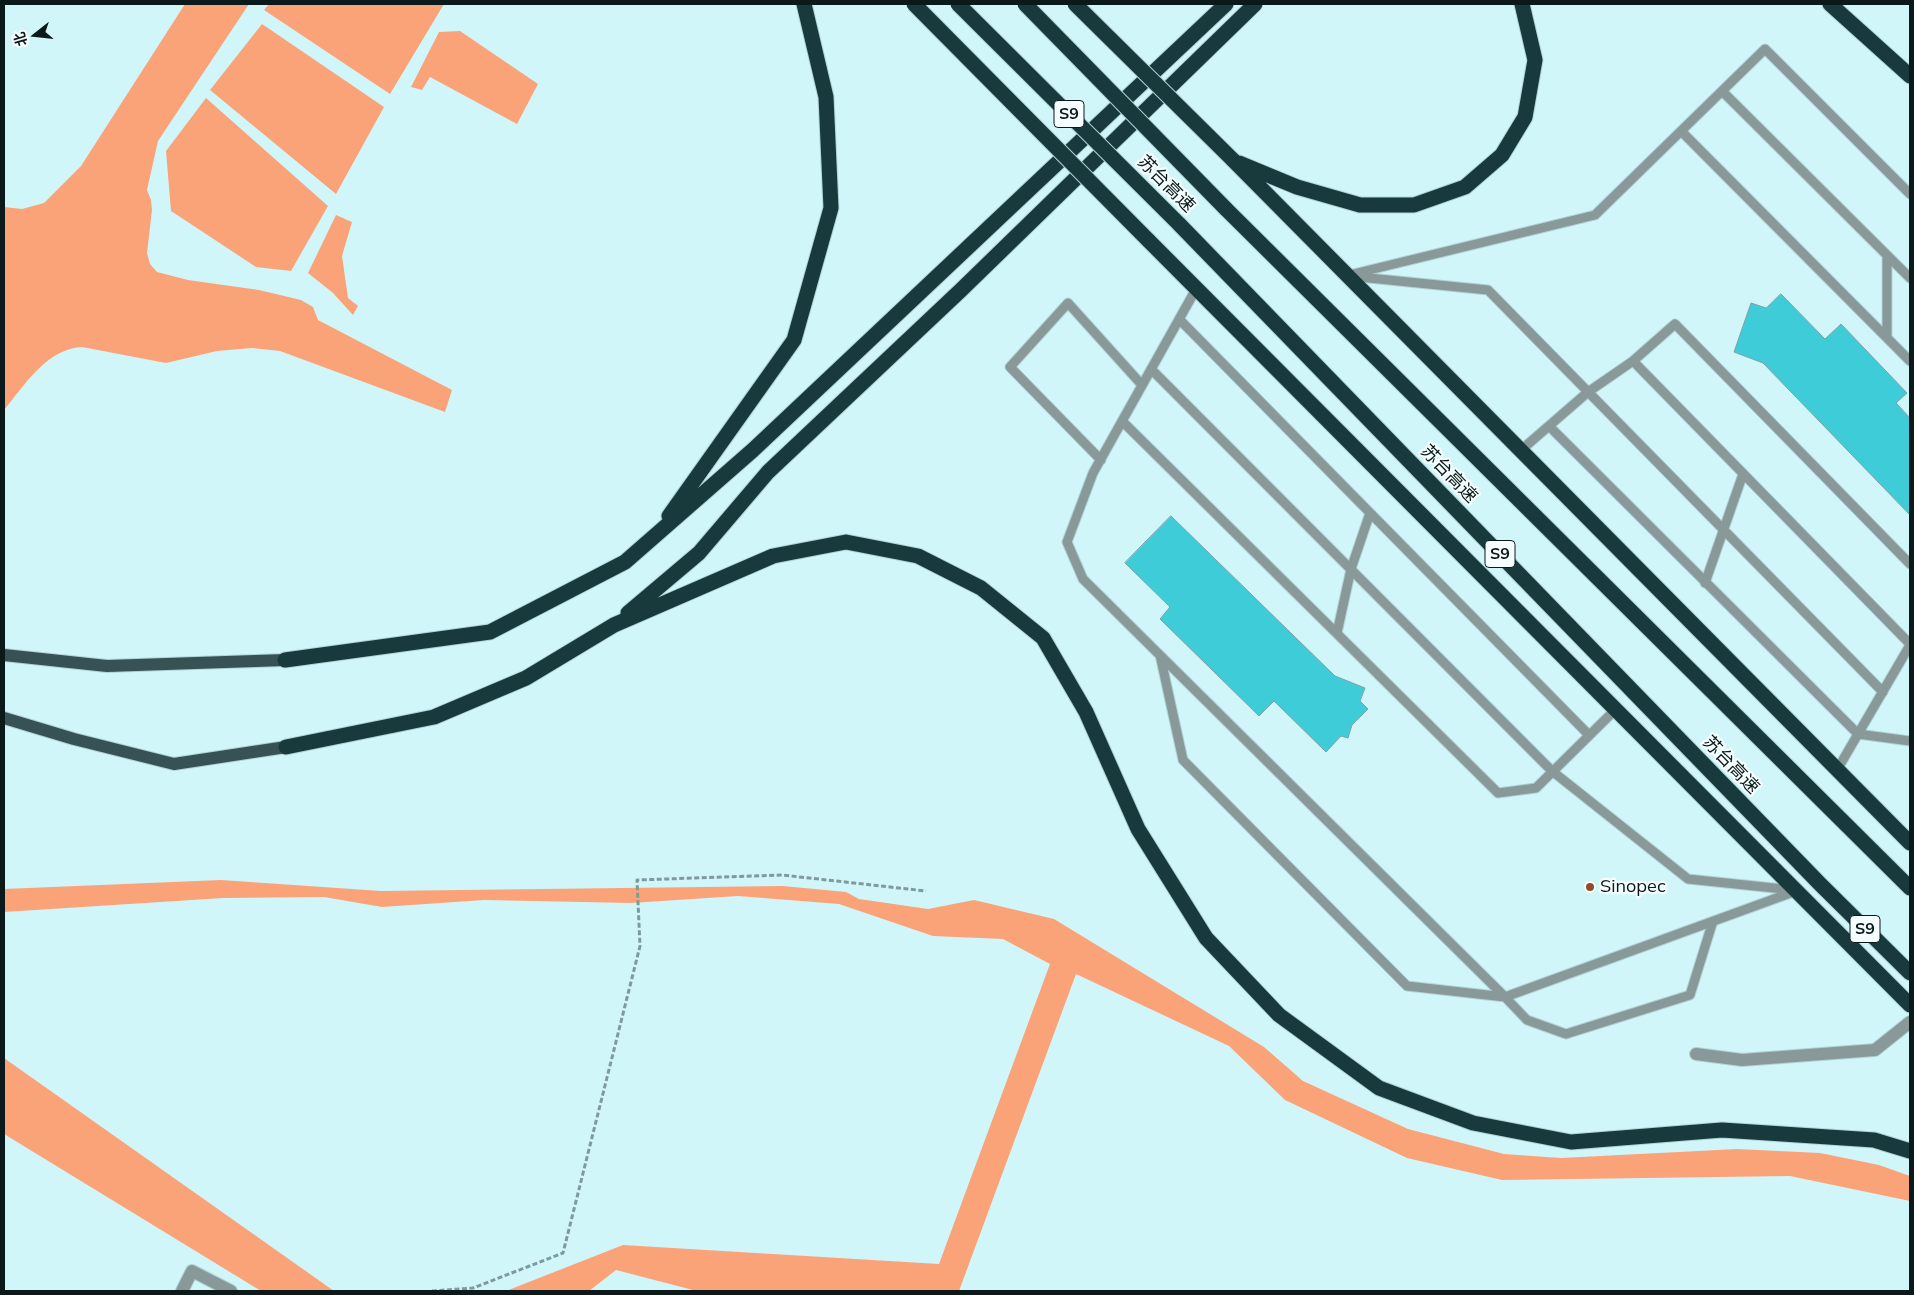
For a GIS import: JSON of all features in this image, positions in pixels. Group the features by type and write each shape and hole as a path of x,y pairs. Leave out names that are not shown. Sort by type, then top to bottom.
{"highway":[{"path":"653,538 757,395 794,340 831,208 826,97 804,4"},
{"path":"914,4 1910,1005"},
{"name":"苏台高速","path":"958,4 1179,224 1820,884 1910,973"},
{"name":"苏台高速","path":"1025,4 1226,209 1910,888"},
{"path":"1075,4 1233,160 1910,843"},
{"path":"285,660 490,632 625,562 753,450 1226,4"},
{"path":"614,625 699,553 768,472 961,290 1255,4"},
{"path":"1233,160 1297,187 1360,205 1414,205 1465,187 1502,155 1525,117 1535,60 1522,4"},
{"path":"1830,4 1910,76"},
{"path":"286,747 434,717 526,678 614,625 773,556 846,542 918,556 981,588 1042,638 1086,712 1138,830 1206,938 1279,1015 1379,1088 1473,1122 1572,1142 1722,1130 1874,1140 1910,1150"}],"main road":[{"path":"4,655 107,666 285,660"},
{"path":"4,718 48,732 174,764 286,747"}],"street":[{"path":"1696,1054 1742,1060 1875,1050 1910,1022"},
{"path":"182,1291 192,1271 231,1291"}],"lane":[{"path":"1346,276 1594,215 1765,49 1910,194"},
{"path":"1722,91 1910,278"},
{"path":"1681,131 1910,361"},
{"path":"1887,255 1887,338"},
{"path":"1346,276 1488,290 1883,692"},
{"path":"1196,288 1093,472 1067,542 1083,579 1505,996 1526,1020 1566,1034 1690,995 1713,921"},
{"path":"1101,460 1010,367 1068,303 1142,385"},
{"path":"1179,319 1589,735"},
{"path":"1520,451 1588,392 1633,362 1675,324 1910,564"},
{"path":"1633,362 1910,644 1837,770"},
{"path":"1151,368 1552,772 1688,879 1800,895"},
{"path":"1122,421 1498,793 1536,788 1616,709"},
{"path":"1549,426 1858,734 1910,740"},
{"path":"1705,583 1743,474"},
{"path":"1337,633 1351,569 1370,513"},
{"path":"1160,655 1183,760 1407,986 1505,996 1713,921 1800,895"}],"path":[{"path":"432,1291 473,1288 563,1253 640,946 637,880 782,875 926,891"}],"shaded area":[{"path":"185,4 249,4 158,141 147,190 152,210 147,253 150,264 157,272 188,280 259,290 301,300 313,307 318,320 452,390 445,412 280,351 252,348 217,351 166,363 82,347 69,349 47,361 28,380 4,410 4,207 22,209 44,203 81,166"},
{"path":"269,4 444,4 390,94 264,10"},
{"path":"262,24 384,107 336,194 210,90"},
{"path":"460,31 538,84 517,124 430,77 422,90 411,87 439,32"},
{"path":"206,98 328,206 291,271 256,267 171,211 166,151"},
{"path":"336,215 352,222 342,256 348,298 358,306 353,315 333,293 308,273"},
{"path":"221,880 381,891 783,886 846,892 859,899 928,909 974,900 1054,919 1264,1047 1303,1081 1408,1129 1504,1154 1561,1158 1737,1149 1820,1153 1879,1165 1910,1176 1910,1201 1790,1176 1502,1180 1407,1158 1285,1100 1229,1046 1076,974 959,1291 693,1290 616,1270 589,1291 506,1291 623,1245 939,1264 1050,964 1003,939 933,936 839,904 738,896 631,903 484,900 382,907 324,897 223,898 4,912 4,889"},
{"path":"4,1058 334,1291 261,1291 4,1134"}],"building":[{"path":"1781,294 1825,339 1841,324 1907,393 1896,403 1910,418 1910,515 1763,363 1734,352 1751,303 1766,308"},
{"path":"1171,516 1335,676 1365,688 1360,701 1368,709 1352,725 1348,738 1341,736 1326,752 1274,701 1259,716 1160,619 1170,607 1125,563"}],"place":[{"name":"Sinopec","path":"1590,887"}]}
